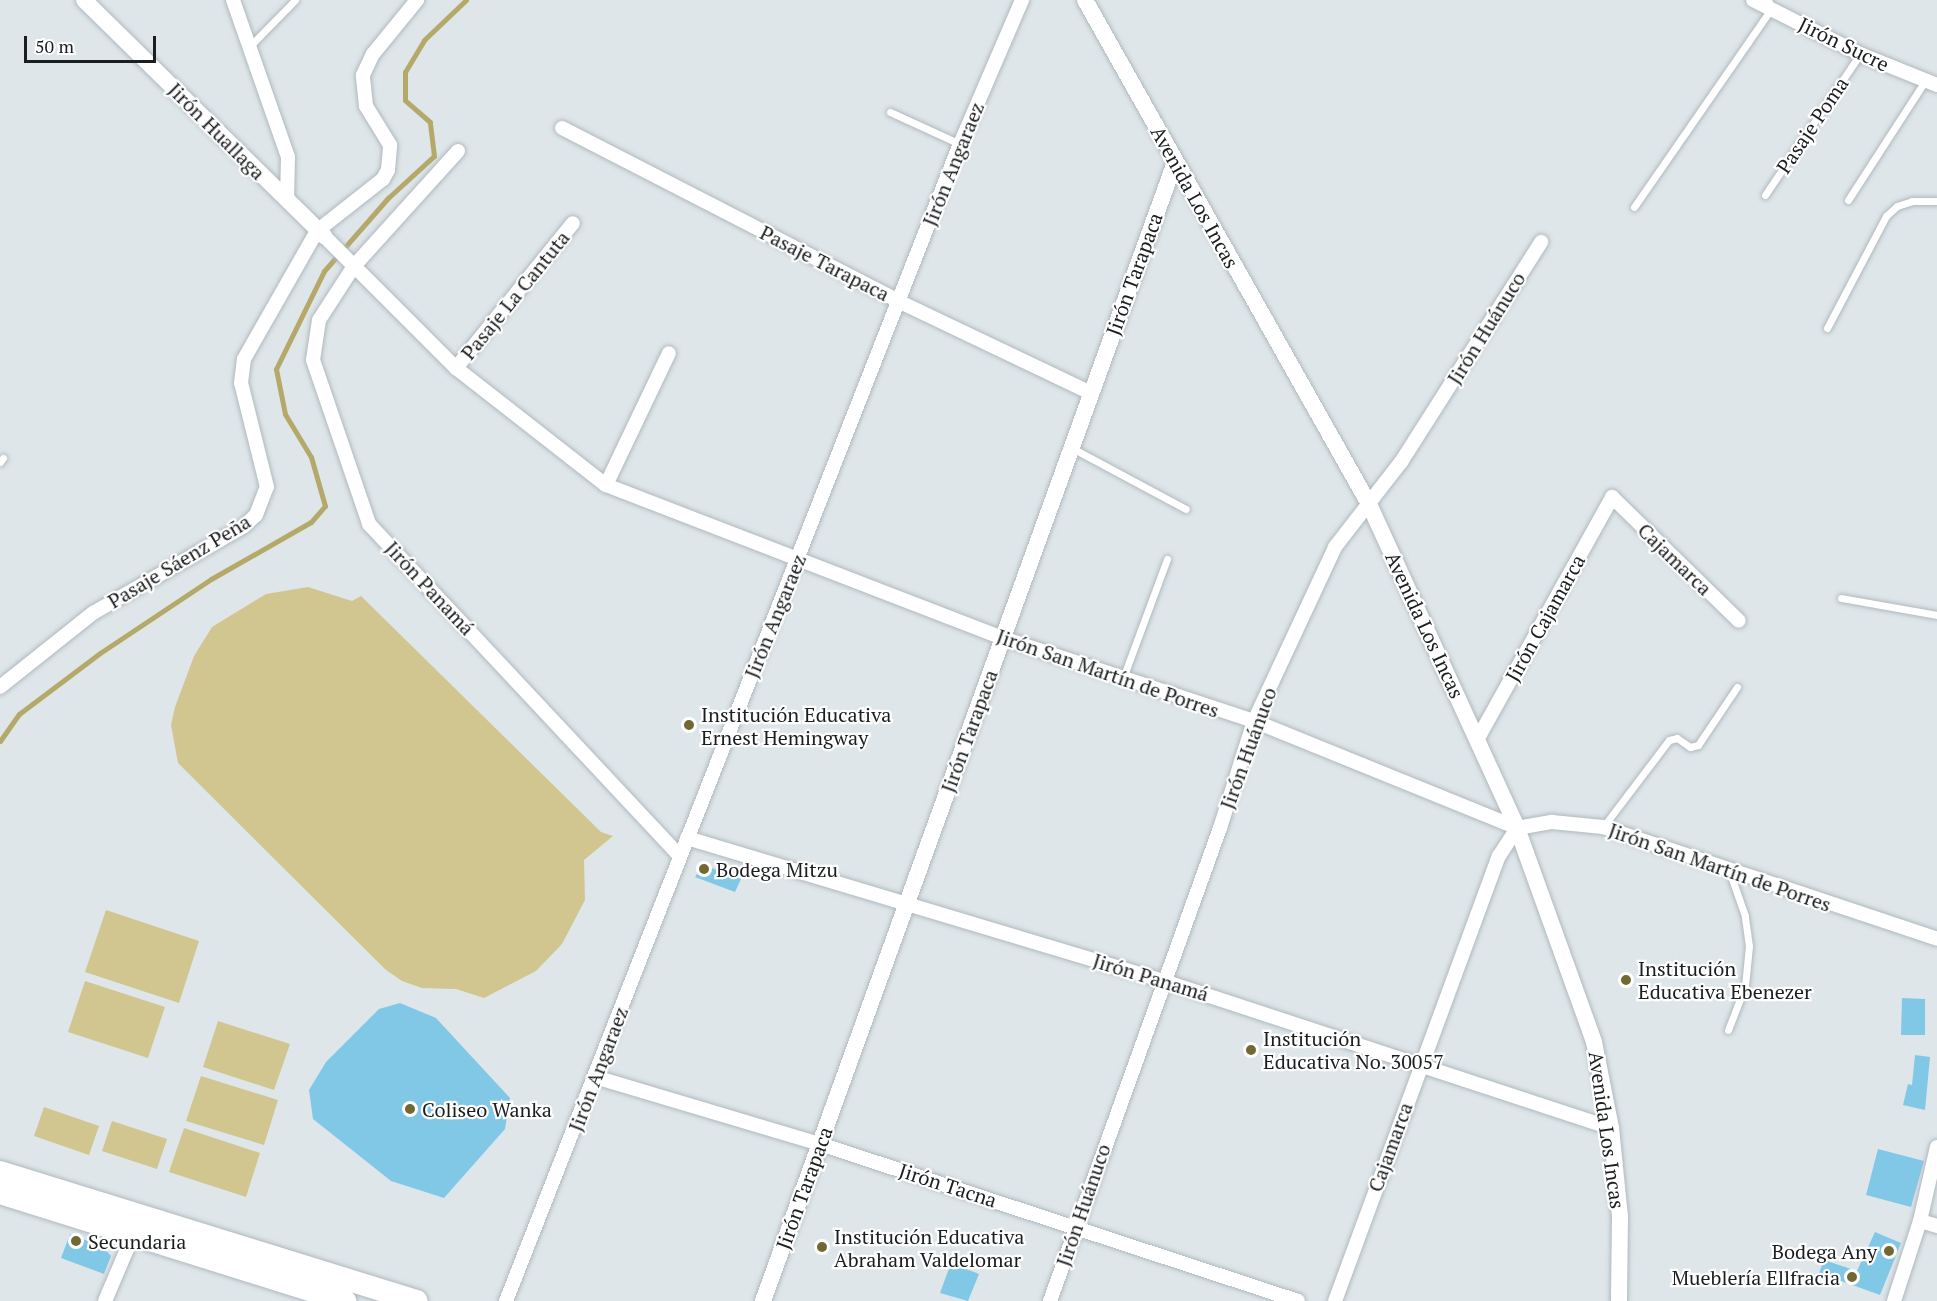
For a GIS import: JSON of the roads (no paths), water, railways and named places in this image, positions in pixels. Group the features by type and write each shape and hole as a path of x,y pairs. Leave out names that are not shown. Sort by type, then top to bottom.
{"highway":[{"path":"0,1172 137,1225 278,1269 417,1301"},
{"path":"0,1193 137,1225"},
{"path":"278,1269 345,1301"}],"street":[{"name":"Jirón Huallaga","path":"84,0 320,234"},
{"path":"233,0 288,157 286,200"},
{"path":"320,234 383,179 388,170 390,145 366,106 363,75 373,54 417,0"},
{"name":"Jirón Angaraez","path":"506,1301 960,144 1022,0"},
{"name":"Avenida Los Incas","path":"1085,0 1369,504 1517,828 1594,1042 1611,1128 1620,1216 1619,1301"},
{"name":"Jirón Sucre","path":"1753,0 1770,4 1860,54 1931,83"},
{"name":"Pasaje Tarapaca","path":"562,128 898,301 1091,393"},
{"name":"Jirón Panamá","path":"458,151 352,264 319,320 313,360 369,524 680,856"},
{"name":"Jirón Tarapaca","path":"763,1301 1175,162"},
{"name":"Pasaje La Cantuta","path":"456,368 573,223"},
{"name":"Jirón San Martín de Porres","path":"320,234 456,368 606,485 1002,638 1122,681 1254,721 1517,828 1552,822 1603,827 1937,939"},
{"name":"Pasaje Sáenz Peña","path":"0,687 93,613 244,526 256,515 267,487 241,383 244,359 320,234"},
{"name":"Jirón Huánuco","path":"1050,1301 1254,721 1335,547 1401,462 1541,242"},
{"path":"606,485 669,353"},
{"name":"Cajamarca","path":"1612,497 1739,621"},
{"name":"Jirón Cajamarca","path":"1477,740 1612,497"},
{"name":"Cajamarca","path":"1335,1301 1420,1065 1499,856 1517,828"},
{"name":"Jirón Panamá","path":"687,838 1164,981 1611,1128"},
{"name":"Jirón Tacna","path":"595,1077 820,1144 1299,1301"},
{"path":"1894,1301 1920,1221 1937,1147"},
{"path":"1920,1221 1937,1226"},
{"path":"105,1301 137,1225"}],"lane":[{"path":"249,47 295,0"},
{"path":"1634,207 1770,4"},
{"name":"Pasaje Poma","path":"1765,195 1860,54"},
{"path":"1848,200 1931,83"},
{"path":"890,112 960,144"},
{"path":"1827,328 1886,216 1912,201 1937,201"},
{"path":"1071,447 1186,509"},
{"path":"1122,681 1167,559"},
{"path":"1840,598 1937,615"},
{"path":"1603,827 1669,740 1677,738 1690,747 1698,745 1737,687"},
{"path":"1728,1030 1745,986 1749,946 1745,916 1729,870"}],"waterway":[{"path":"0,741 19,714 100,653 211,579 311,522 325,506 311,457 285,414 276,369 324,271 388,198 434,156 430,122 405,100 405,72 424,40 466,0"}],"place":[{"name":"Institución Educativa Ernest Hemingway","path":"689,725"},
{"name":"Bodega Mitzu","path":"704,869"},
{"name":"Institución Educativa Ebenezer","path":"1626,980"},
{"name":"Institución Educativa No. 30057","path":"1251,1050"},
{"name":"Coliseo Wanka","path":"410,1109"},
{"name":"Secundaria","path":"76,1241"},
{"name":"Institución Educativa Abraham Valdelomar","path":"822,1247"},
{"name":"Bodega Any","path":"1889,1251"},
{"name":"Mueblería Ellfracia","path":"1852,1277"}]}
